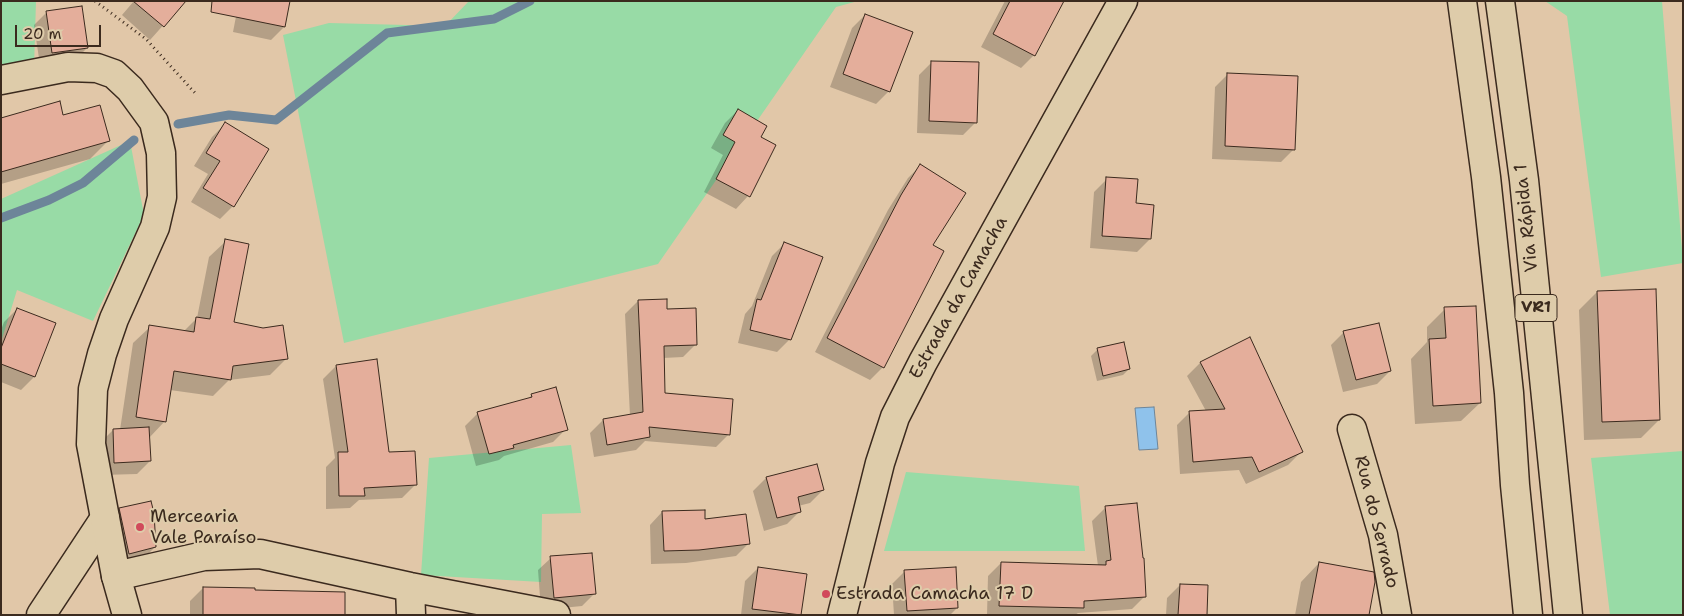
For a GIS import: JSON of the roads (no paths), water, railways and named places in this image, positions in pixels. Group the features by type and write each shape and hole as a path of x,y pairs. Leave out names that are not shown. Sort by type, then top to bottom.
{"main road":[{"name":"Estrada da Camacha","path":"842,615 880,463 895,417 923,362 1124,1"},
{"name":"Via Rápida 1","path":"1462,1 1486,177 1509,393 1515,484 1528,615"},
{"name":"Via Rápida 1","path":"1500,1 1524,180 1568,615"},
{"path":"1,80 68,67 97,68 114,74 130,89 154,122 161,153 162,197 155,228 114,319 93,389 91,444 116,576 127,615"},
{"name":"Rua do Serrado","path":"1352,429 1383,535 1398,615"},
{"path":"41,615 105,518"},
{"path":"116,576 204,556 260,554 410,587 556,615"},
{"path":"410,587 411,615"}],"water":[{"path":"1154,407 1158,449 1139,450 1135,408"}],"waterway":[{"path":"178,124 229,115 276,120 387,33 494,19 530,1"},
{"path":"1,218 49,200 83,183 134,140"}],"place":[{"name":"Mercearia Vale Paraíso","path":"140,527"},
{"name":"Estrada Camacha 17 D","path":"826,594"}]}
